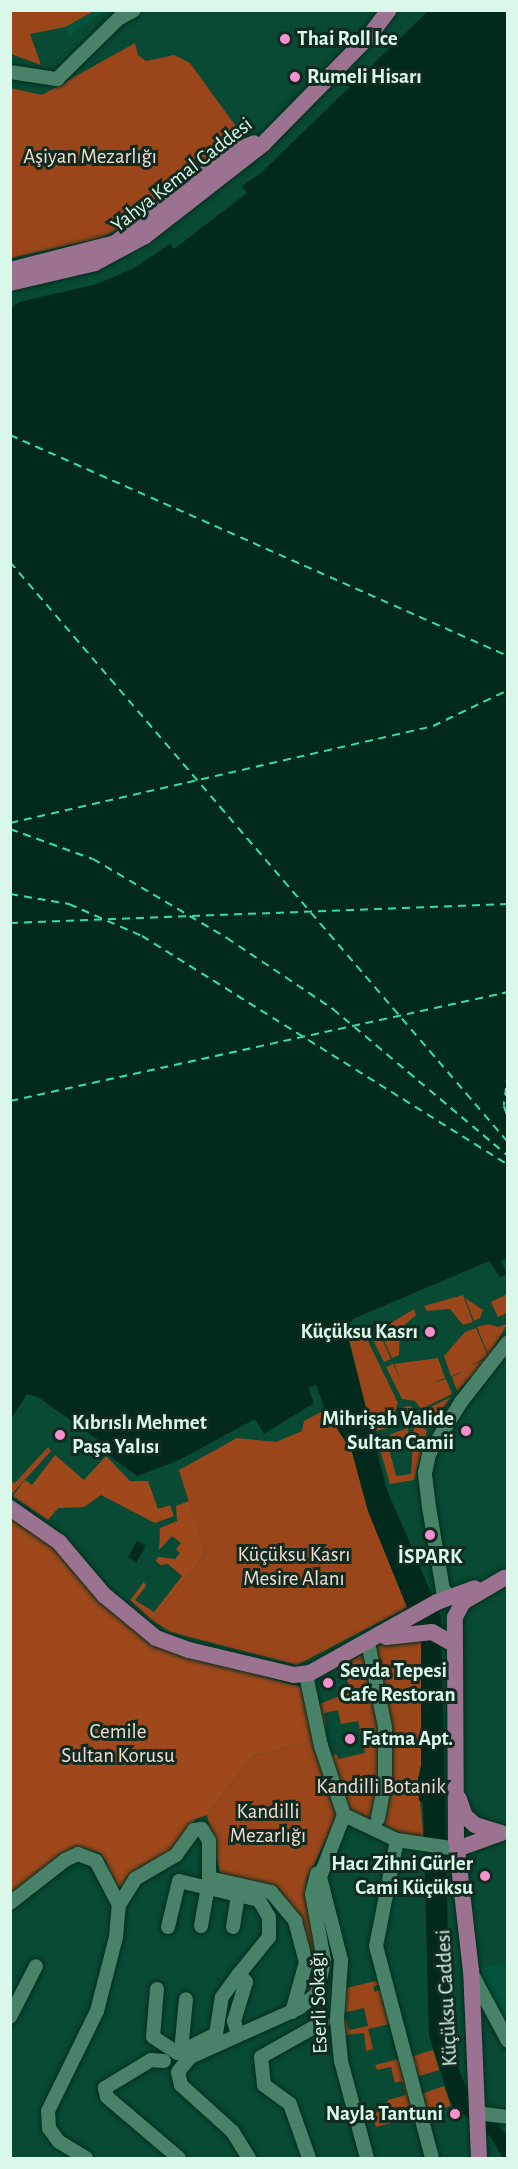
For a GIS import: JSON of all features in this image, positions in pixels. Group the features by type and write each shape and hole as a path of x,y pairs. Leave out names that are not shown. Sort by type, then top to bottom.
{"main road":[{"name":"Yahya Kemal Caddesi","path":"10,283 64,273 117,254 263,144 370,35 389,10"},
{"name":"Yahya Kemal Caddesi","path":"10,270 115,243 232,153 275,130"},
{"path":"10,1508 58,1542 104,1595 156,1638 189,1650 306,1675 370,1641 409,1625 448,1599 506,1577"},
{"path":"448,1599 455,1645 457,1848 504,1832"},
{"path":"409,1625 440,1635 455,1645"},
{"path":"456,1791 465,1816 475,1825 504,1832"},
{"name":"Küçüksu Caddesi","path":"457,1848 471,1971 479,2158"}],"street":[{"path":"13,70 57,79 118,19 134,10"},
{"path":"448,1599 426,1484 429,1454 460,1402 507,1342"},
{"path":"370,1641 385,1727 385,1782 378,1819"},
{"path":"306,1675 321,1746 344,1815 397,1840 424,1846 457,1848"},
{"name":"Eserli Sokağı","path":"344,1815 322,1865 321,1887 342,1960 337,2020 341,2061 367,2158"},
{"path":"86,2158 59,2142 49,2128 48,2111 97,2011 116,1937 120,1905 135,1879 176,1856 194,1830 204,1831 209,1840 209,1878 270,1892 295,1921 306,1962 292,2012"},
{"path":"397,1840 376,1946 432,2158"},
{"path":"10,1902 65,1860 78,1854 96,1860 120,1905"},
{"path":"249,2158 232,2133 185,2089 178,2076 190,2057 292,2012 314,1998 323,1978 323,1938 312,1894 322,1865"},
{"path":"156,1989 153,2037 178,2053 216,2034 222,1997 269,1937 269,1917 259,1900 179,1881 176,1883 168,1926"},
{"path":"201,1926 208,1887"},
{"path":"233,1927 238,1894"},
{"path":"10,2017 36,1966"},
{"path":"471,1971 507,2041"},
{"path":"238,2035 234,2021 246,1982 239,1974"},
{"path":"181,2051 186,1999"},
{"path":"309,2158 290,2104 264,2085 261,2057 323,2022"},
{"path":"164,2061 151,2060 105,2088 107,2097 179,2158"},
{"path":"476,2113 507,2117"}],"shaded area":[{"path":"10,11 103,11 70,36 65,27 29,34"},
{"path":"428,11 507,11 508,1258 501,1261 507,1274 500,1277 489,1261 353,1319 346,1330 387,1490 441,1616 450,2034 454,2058 467,2089 507,2135 507,2158 503,2158 490,2136 451,2104 429,2036 423,1803 419,1800 418,1779 421,1766 421,1642 368,1511 352,1452 325,1410 316,1385 308,1388 314,1403 264,1434 255,1419 177,1461 137,1476 107,1454 110,1450 101,1442 38,1397 27,1394 11,1419 11,308 19,302 97,284 134,268 170,244 174,249 247,193 242,186 262,172"},
{"path":"137,1541 146,1546 137,1562 128,1558"},
{"path":"507,1963 507,2033 486,1995 480,1968"}],"green space":[{"path":"11,10 94,11 65,27 30,34 41,65 11,54"},
{"name":"Aşiyan Mezarlığı","path":"135,43 138,55 146,61 174,55 190,63 245,139 132,222 100,238 11,258 10,88 42,95"},
{"path":"507,1294 507,1313 498,1317 491,1302"},
{"path":"463,1295 473,1322 463,1325 450,1309 427,1311 424,1306"},
{"path":"465,1298 483,1310 480,1318 474,1321"},
{"path":"414,1309 416,1315 400,1329 399,1355 392,1358 379,1330"},
{"path":"488,1324 498,1327 507,1324 489,1356 477,1327"},
{"path":"355,1327 360,1337 365,1335 398,1403 388,1428 372,1432 347,1331"},
{"path":"476,1328 488,1356 470,1366 490,1357 457,1391 452,1377 464,1371 451,1376 444,1356 465,1332"},
{"path":"378,1330 391,1359 384,1362 370,1334"},
{"path":"438,1358 445,1378 433,1383 446,1379 452,1394 421,1409 415,1401 402,1399 386,1367 393,1364 401,1381 394,1364"},
{"path":"451,1397 431,1423 422,1416 431,1407"},
{"path":"405,1406 411,1406 415,1413 411,1420 405,1420 401,1416 401,1410"},
{"name":"Küçüksu Kasrı Mesire Alanı","path":"327,1409 352,1452 368,1511 408,1607 297,1665 170,1632 152,1620 205,1554 179,1470 237,1438 276,1442 302,1431 304,1421"},
{"path":"419,1424 427,1431 414,1480 390,1484 381,1453 391,1434 408,1428 409,1444 406,1441 388,1445 396,1476 411,1474 414,1427"},
{"path":"48,1447 51,1451 11,1495 10,1481 15,1483"},
{"path":"55,1455 84,1480 106,1456 130,1481 148,1481 158,1509 170,1505 174,1516 155,1523 101,1495 84,1507 58,1508 48,1520 13,1496 25,1480 32,1485"},
{"path":"189,1501 205,1554 152,1620 130,1600 144,1582 146,1586 135,1600 154,1612 182,1576 168,1564 160,1565 156,1561 158,1557 175,1559 180,1553 176,1549 181,1543 172,1536 159,1550 160,1528 177,1521 176,1506"},
{"name":"Cemile Sultan Korusu","path":"11,1514 58,1550 120,1617 229,1667 304,1688 315,1741 253,1756 207,1815 195,1819 177,1850 126,1880 119,1896 106,1862 100,1853 85,1849 75,1850 11,1895"},
{"name":"Kandilli Botanik","path":"414,1639 421,1642 421,1766 418,1779 424,1842 351,1813 327,1757 336,1754 339,1759 365,1753 358,1721 341,1724 338,1710 324,1713 326,1726 320,1727 315,1706 352,1691 341,1667 375,1646"},
{"name":"Kandilli Mezarlığı","path":"315,1741 338,1814 306,1881 320,1972 310,1994 305,1994 302,1992 309,1956 268,1885 221,1877 207,1815 253,1756"},
{"path":"380,1980 381,1984 373,1987 375,1992 383,1988 394,2023 368,2029 373,2049 366,2051 364,2033 344,2035 340,2020 346,2019 349,2030 368,2026 364,2008 343,2013 346,1988"},
{"path":"433,2050 439,2070 415,2077 409,2057"},
{"path":"403,2058 419,2116 376,2127 372,2114 386,2109 388,2100 406,2095 402,2081 395,2083 391,2067 377,2070 375,2065"},
{"path":"444,2086 451,2106 427,2114 420,2094"}],"ferry route":[{"path":"10,435 508,656"},
{"path":"10,562 508,1142"},
{"path":"10,823 433,726 508,690"},
{"path":"10,829 93,859 227,938 333,1009 508,1156"},
{"path":"10,894 69,904 142,936 508,1165"},
{"path":"10,923 508,904"},
{"path":"10,1101 508,992"},
{"path":"508,1074 504,1106 508,1117"}],"place":[{"name":"Thai Roll Ice","path":"285,39"},
{"name":"Rumeli Hisarı","path":"295,77"},
{"name":"Küçüksu Kasrı","path":"430,1332"},
{"name":"Mihrişah Valide Sultan Camii","path":"466,1431"},
{"name":"Kıbrıslı Mehmet Paşa Yalısı","path":"60,1435"},
{"name":"İSPARK","path":"430,1535"},
{"name":"Sevda Tepesi Cafe Restoran","path":"328,1683"},
{"name":"Fatma Apt.","path":"350,1739"},
{"name":"Hacı Zihni Gürler Cami Küçüksu","path":"485,1876"},
{"name":"Nayla Tantuni","path":"455,2114"}]}
